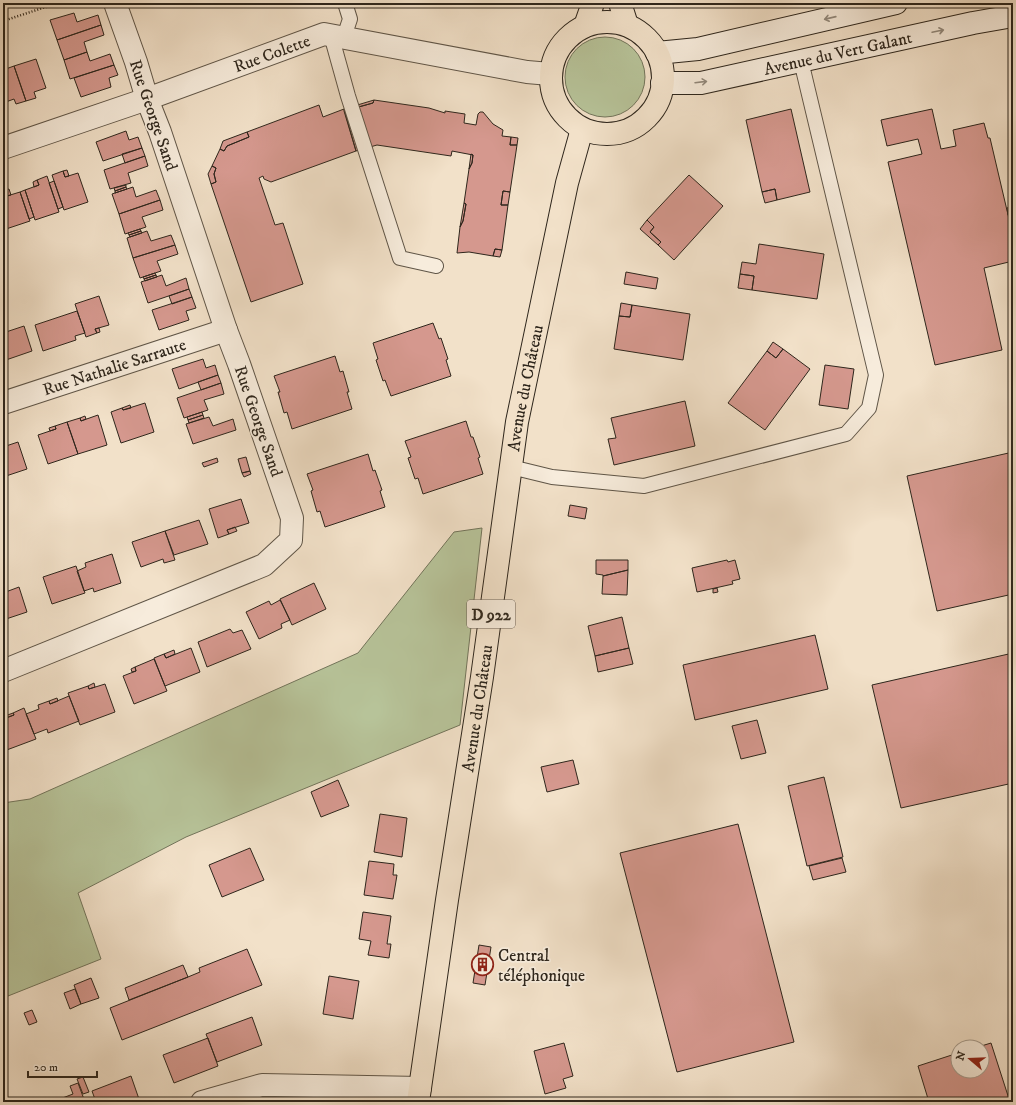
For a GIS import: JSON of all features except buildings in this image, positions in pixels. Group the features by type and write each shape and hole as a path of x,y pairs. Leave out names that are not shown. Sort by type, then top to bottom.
{"main road":[{"path":"585,26 593,3"},
{"path":"620,3 627,25"},
{"path":"607,21 627,25 646,37 657,53 661,63 662,83 659,97 649,114 641,122 624,131 604,134 582,129 567,117 553,93 550,74 557,52 569,36 585,26 607,21"},
{"name":"Avenue du Château","path":"419,1095 447,900 482,677 517,422 567,183 582,129"}],"street":[{"name":"Rue George Sand","path":"3,671 264,565 291,540 292,518 226,330 115,3"},
{"name":"Avenue du Vert Galant","path":"657,53 698,49 896,3"},
{"name":"Avenue du Vert Galant","path":"662,83 701,83 973,23 1013,16"},
{"name":"Rue Colette","path":"3,148 147,99 324,34 527,72 550,74"},
{"name":"Rue Nathalie Sarraute","path":"3,402 226,330"},
{"path":"202,1102 262,1085 419,1095"}],"lane":[{"path":"345,3 350,19 338,36 348,96 400,258 436,266"},
{"path":"511,467 552,477 644,486 846,434 869,408 876,375 801,61"}],"path":[{"path":"3,21 58,3"}],"green space":[{"path":"605,37 620,40 633,49 642,62 645,77 642,92 633,105 620,114 605,117 590,114 577,105 568,92 565,77 568,62 577,49 590,40"},
{"path":"482,528 460,725 186,837 78,893 101,959 3,998 3,803 30,799 358,653 454,532"}],"place":[{"name":"Central téléphonique","path":"482,965"}]}
